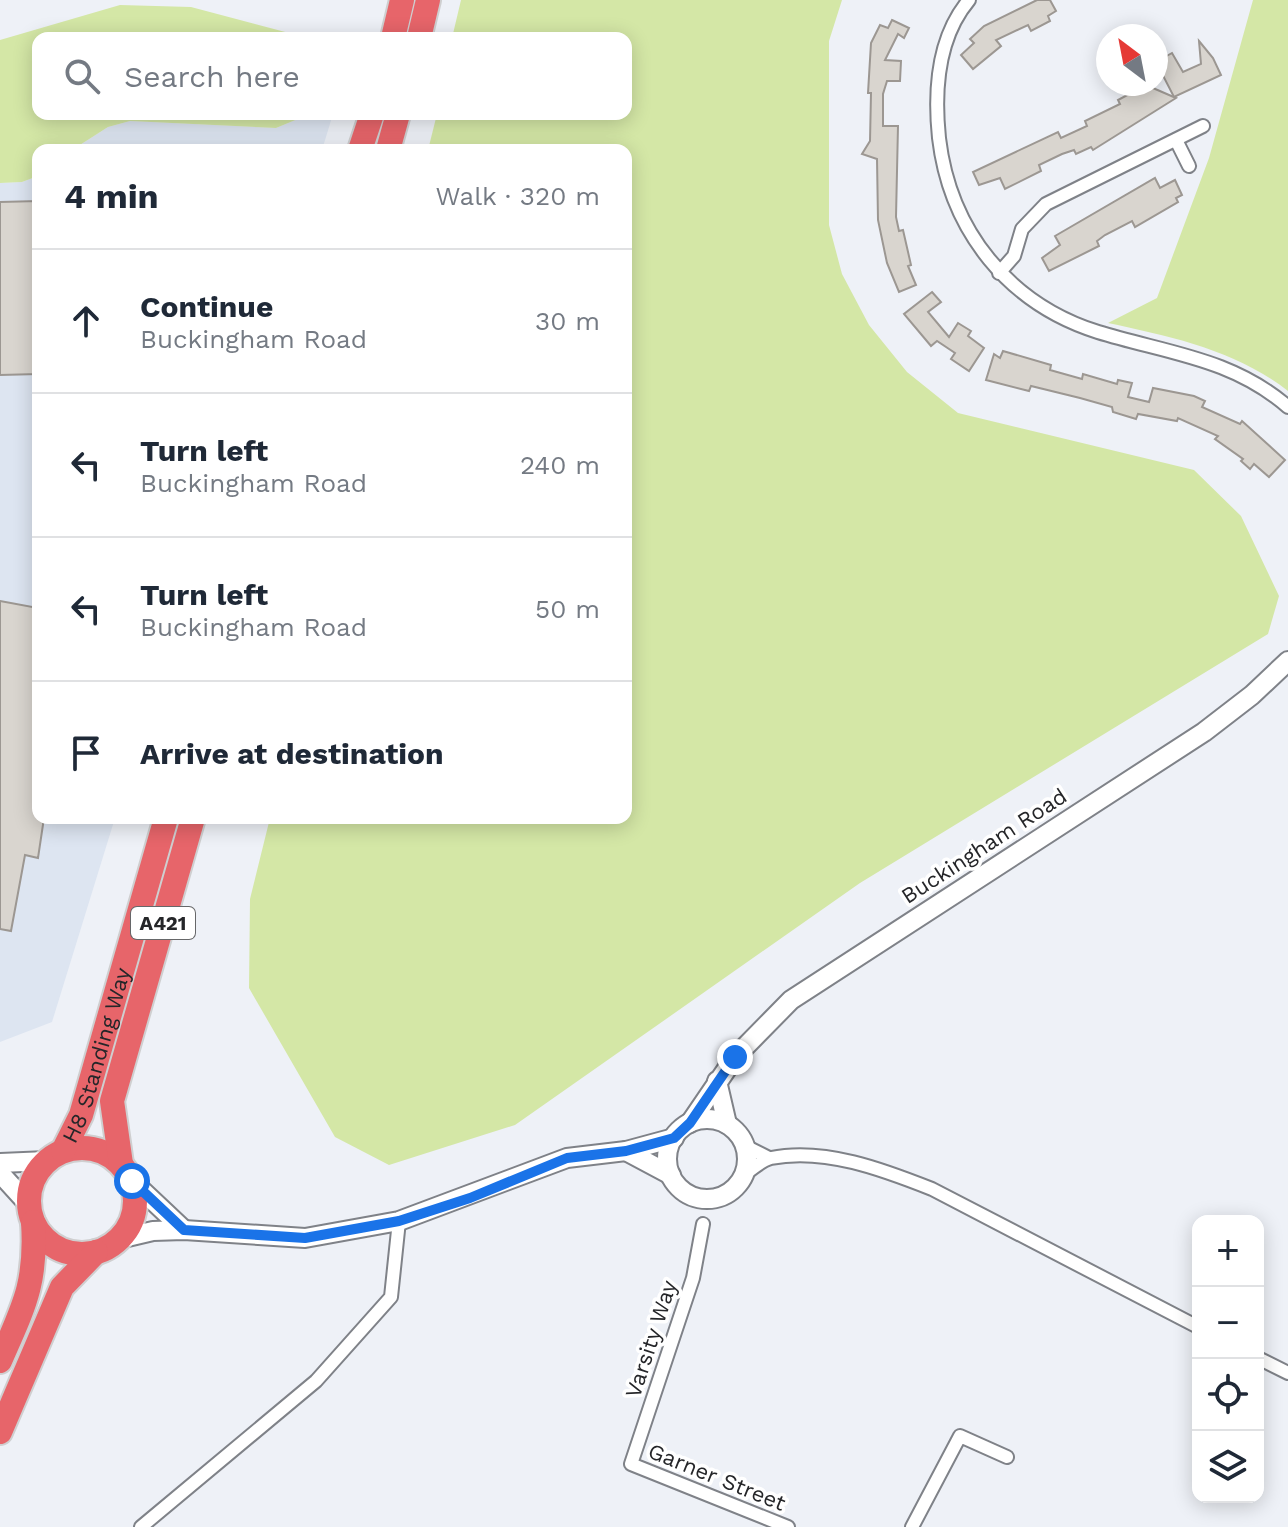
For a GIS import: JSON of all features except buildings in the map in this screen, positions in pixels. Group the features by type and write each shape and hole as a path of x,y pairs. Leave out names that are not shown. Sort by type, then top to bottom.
{"highway":[{"path":"394,32 402,0"},
{"path":"421,32 428,0"},
{"path":"362,144 370,120"},
{"path":"390,144 396,120"},
{"name":"H8 Standing Way","path":"55,1156 81,1115 164,824"},
{"name":"H8 Standing Way","path":"126,1172 112,1101 191,824"},
{"path":"55,1156 94,1149 126,1172"},
{"name":"A421","path":"0,1361 30,1293 35,1263 31,1214 33,1181 55,1156"},
{"name":"A421","path":"119,1239 134,1212 126,1172"},
{"path":"31,1214 41,1235 66,1252 96,1252"},
{"path":"0,1432 62,1287 96,1252 119,1239"}],"main road":[{"name":"Buckingham Road","path":"690,1123 717,1081 756,1033 791,1000 1204,732 1252,695 1288,661"},
{"path":"626,1151 671,1175 687,1193 705,1198 732,1190 744,1175 745,1146 727,1124 717,1081"},
{"path":"671,1175 668,1152 674,1138 690,1123 709,1119 727,1124"},
{"path":"119,1239 153,1231 184,1230 305,1238 399,1221 470,1198 567,1158 626,1151 674,1138"},
{"path":"0,1163 55,1156"},
{"path":"126,1172 184,1230"},
{"path":"0,1173 31,1214"}],"street":[{"path":"969,0 948,32 941,56 938,129 955,205 982,253 999,273 1037,305 1071,323 1218,364 1256,383 1288,407"},
{"path":"999,273 1014,256 1027,222 1046,204 1203,126"},
{"path":"1176,140 1189,166"},
{"path":"745,1146 769,1158 812,1157 849,1161 897,1175 932,1189 1192,1324"},
{"path":"744,1175 769,1158"},
{"path":"141,1527 316,1381 391,1297 399,1221"},
{"name":"Varsity Way","path":"631,1464 693,1278 703,1224"},
{"path":"1260,1359 1288,1373"},
{"path":"912,1527 960,1436 1007,1457"},
{"name":"Garner Street","path":"631,1464 788,1527"}],"shaded area":[{"path":"295,120 331,120 324,144 81,144 108,127 130,121 276,128"},
{"path":"32,178 32,824 113,824 52,1022 0,1042 0,183"}],"green space":[{"path":"461,0 842,0 829,41 829,225 842,274 869,325 907,372 958,413 1194,470 1241,516 1279,596 1268,634 860,883 515,1125 389,1165 335,1137 249,988 250,899 269,824 632,824 632,144 430,144 436,120 632,120 632,32 453,32"},
{"path":"1253,0 1288,0 1288,391 1225,355 1180,340 1108,323 1157,298 1209,158"},
{"path":"120,5 191,7 285,32 32,32 32,120 295,120 276,128 130,121 108,127 81,144 32,144 32,178 0,183 0,40"}],"route":[{"path":"132,1181 184,1230 305,1238 399,1221 470,1198 513,1177 567,1158 626,1151 674,1138 690,1123 735,1057"}]}
